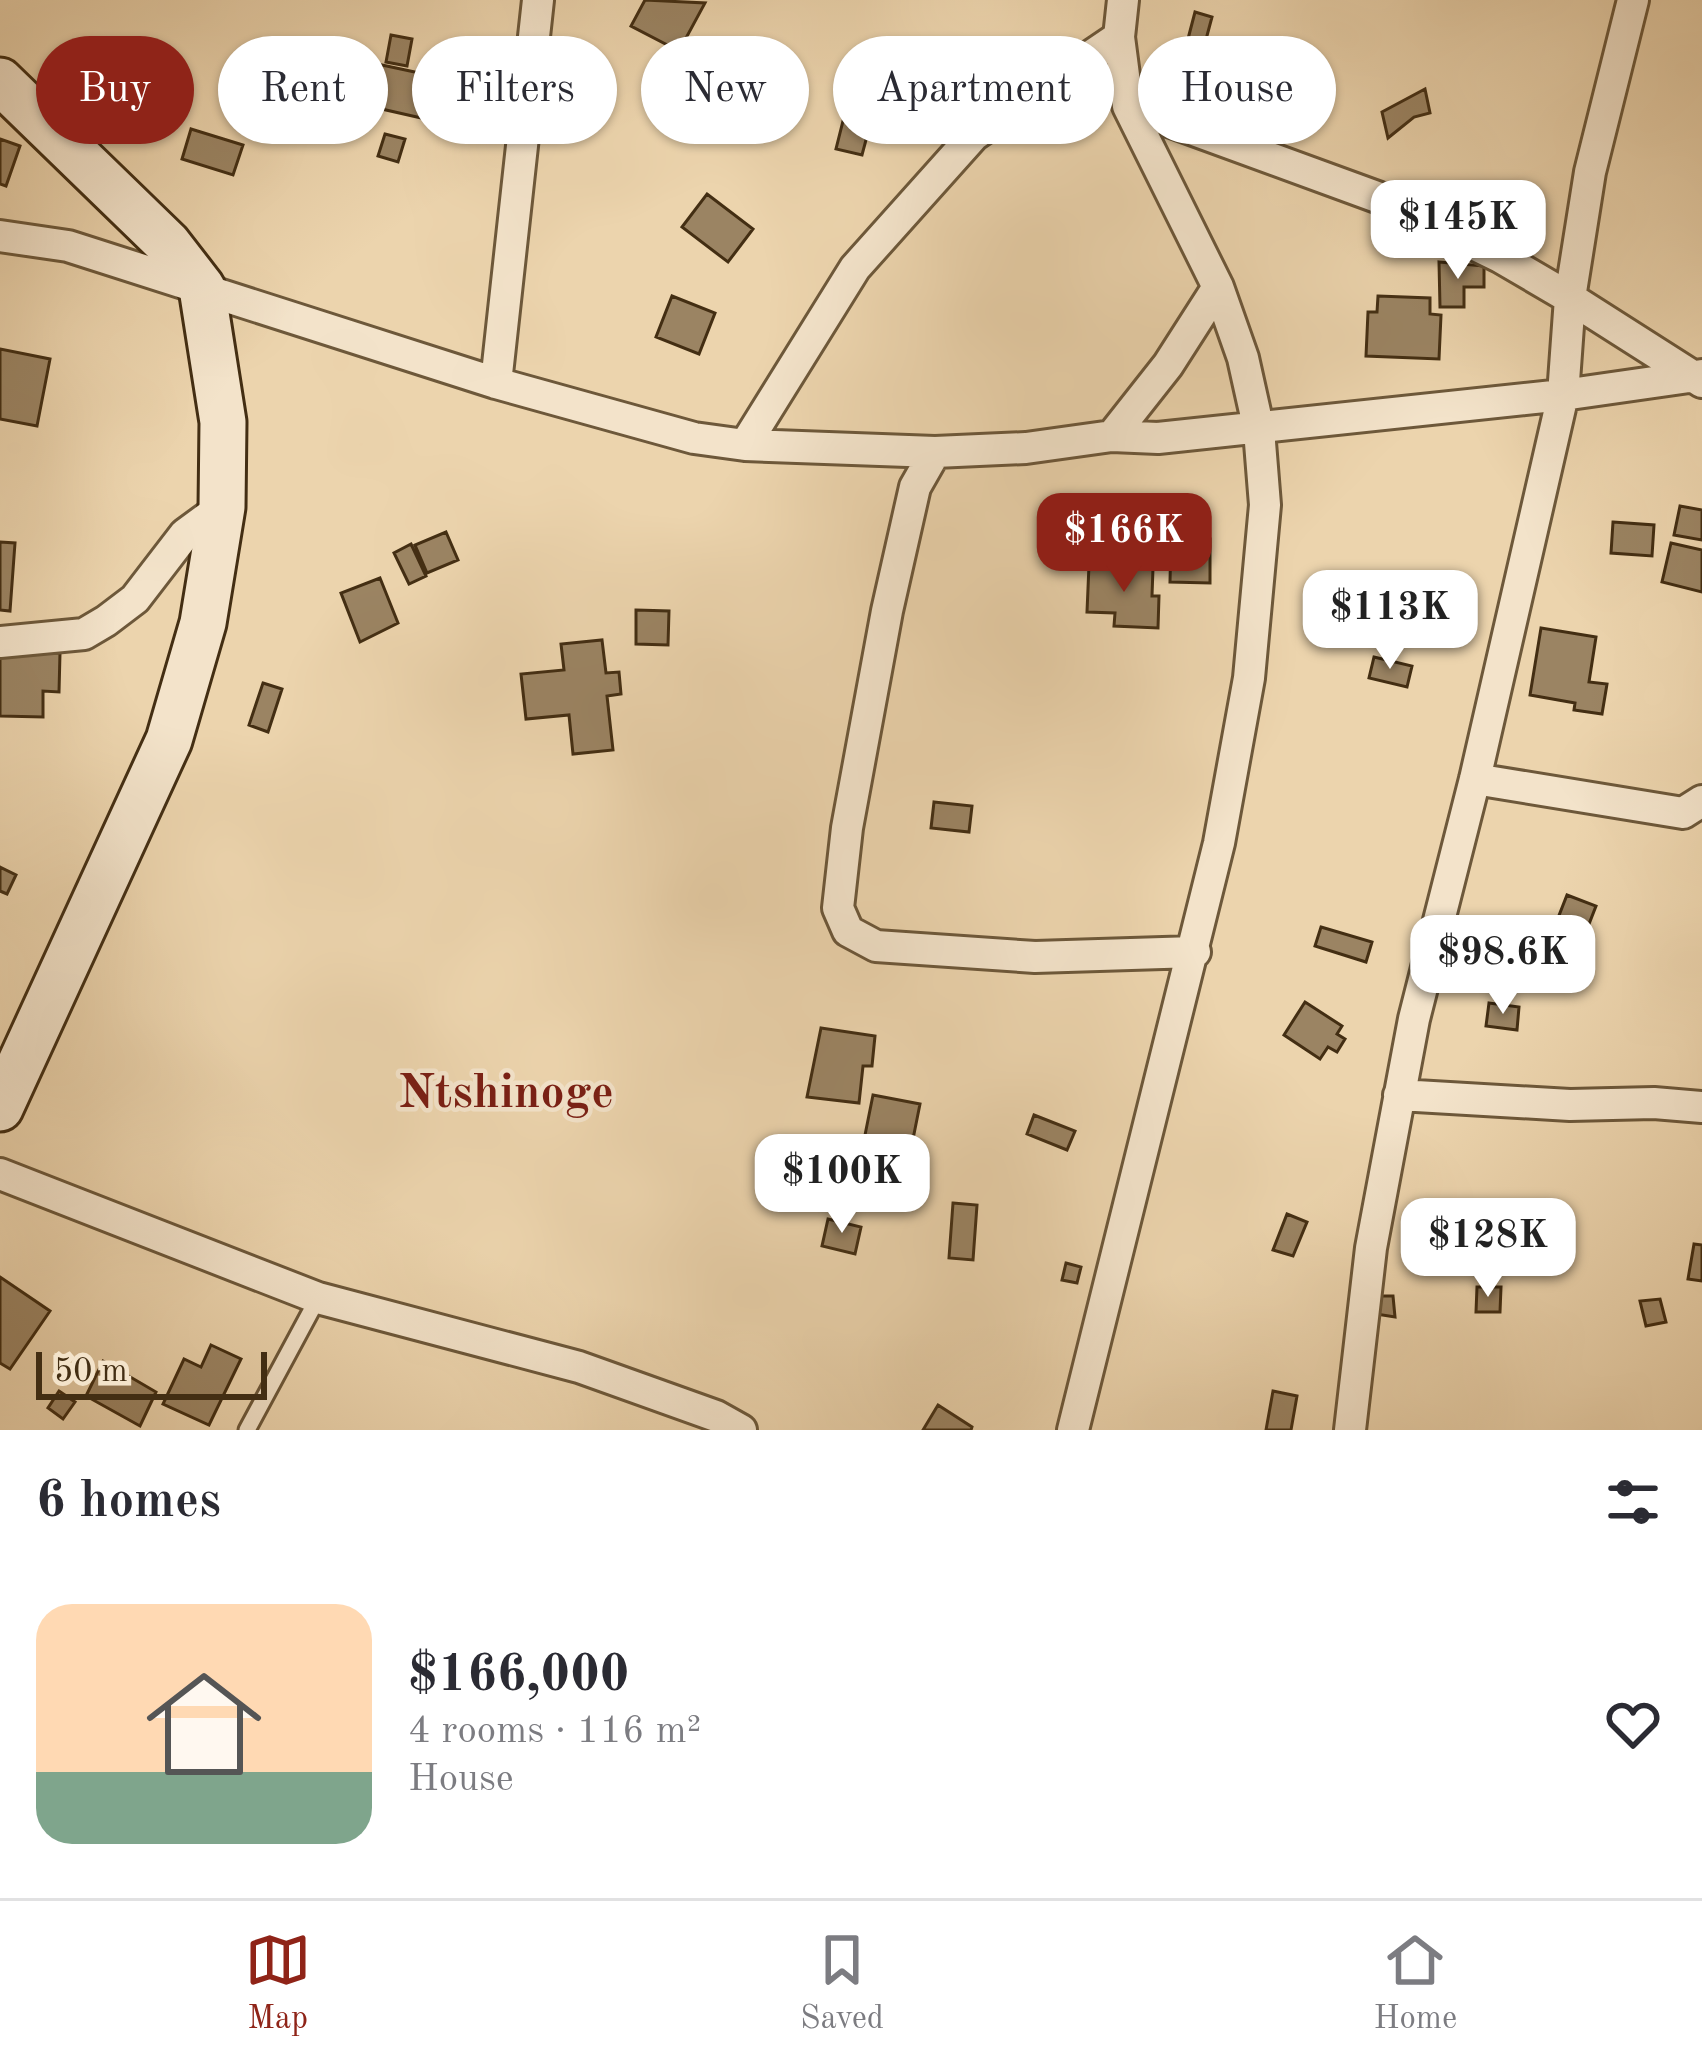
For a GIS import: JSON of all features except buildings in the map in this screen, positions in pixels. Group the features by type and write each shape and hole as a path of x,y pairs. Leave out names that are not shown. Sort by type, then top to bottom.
{"street":[{"path":"496,383 538,0"},
{"path":"1073,1430 1195,952 1250,678 1264,505 1259,430 1244,358 1218,287 1128,106 1119,37 1124,0"},
{"path":"1350,1430 1371,1248 1414,1018 1475,779 1563,395 1570,298 1590,172 1634,0"},
{"path":"745,446 855,268 974,135 1119,37"},
{"path":"0,81 10,96 168,244 202,288 223,422 222,507 203,622 169,740 0,1108"},
{"path":"1128,106 1377,197 1500,257 1699,378"},
{"path":"0,236 68,245 496,383 694,438 745,446 935,452 1026,448 1112,436 1158,438 1259,430 1699,378"},
{"path":"1112,436 1168,365 1218,287"},
{"path":"935,452 915,487 903,528 847,828 838,908 848,931 876,946 1035,957 1195,952"},
{"path":"0,642 59,639 84,634 106,622 135,598 185,534 222,507"},
{"path":"1475,779 1683,813 1702,800"},
{"path":"1399,1095 1570,1106 1654,1103 1702,1107"},
{"path":"0,1174 319,1298 579,1367 716,1416 741,1430"}],"lane":[{"path":"247,1430 319,1298"}],"district":[{"name":"Ntshinoge","path":"506,1090"}]}
